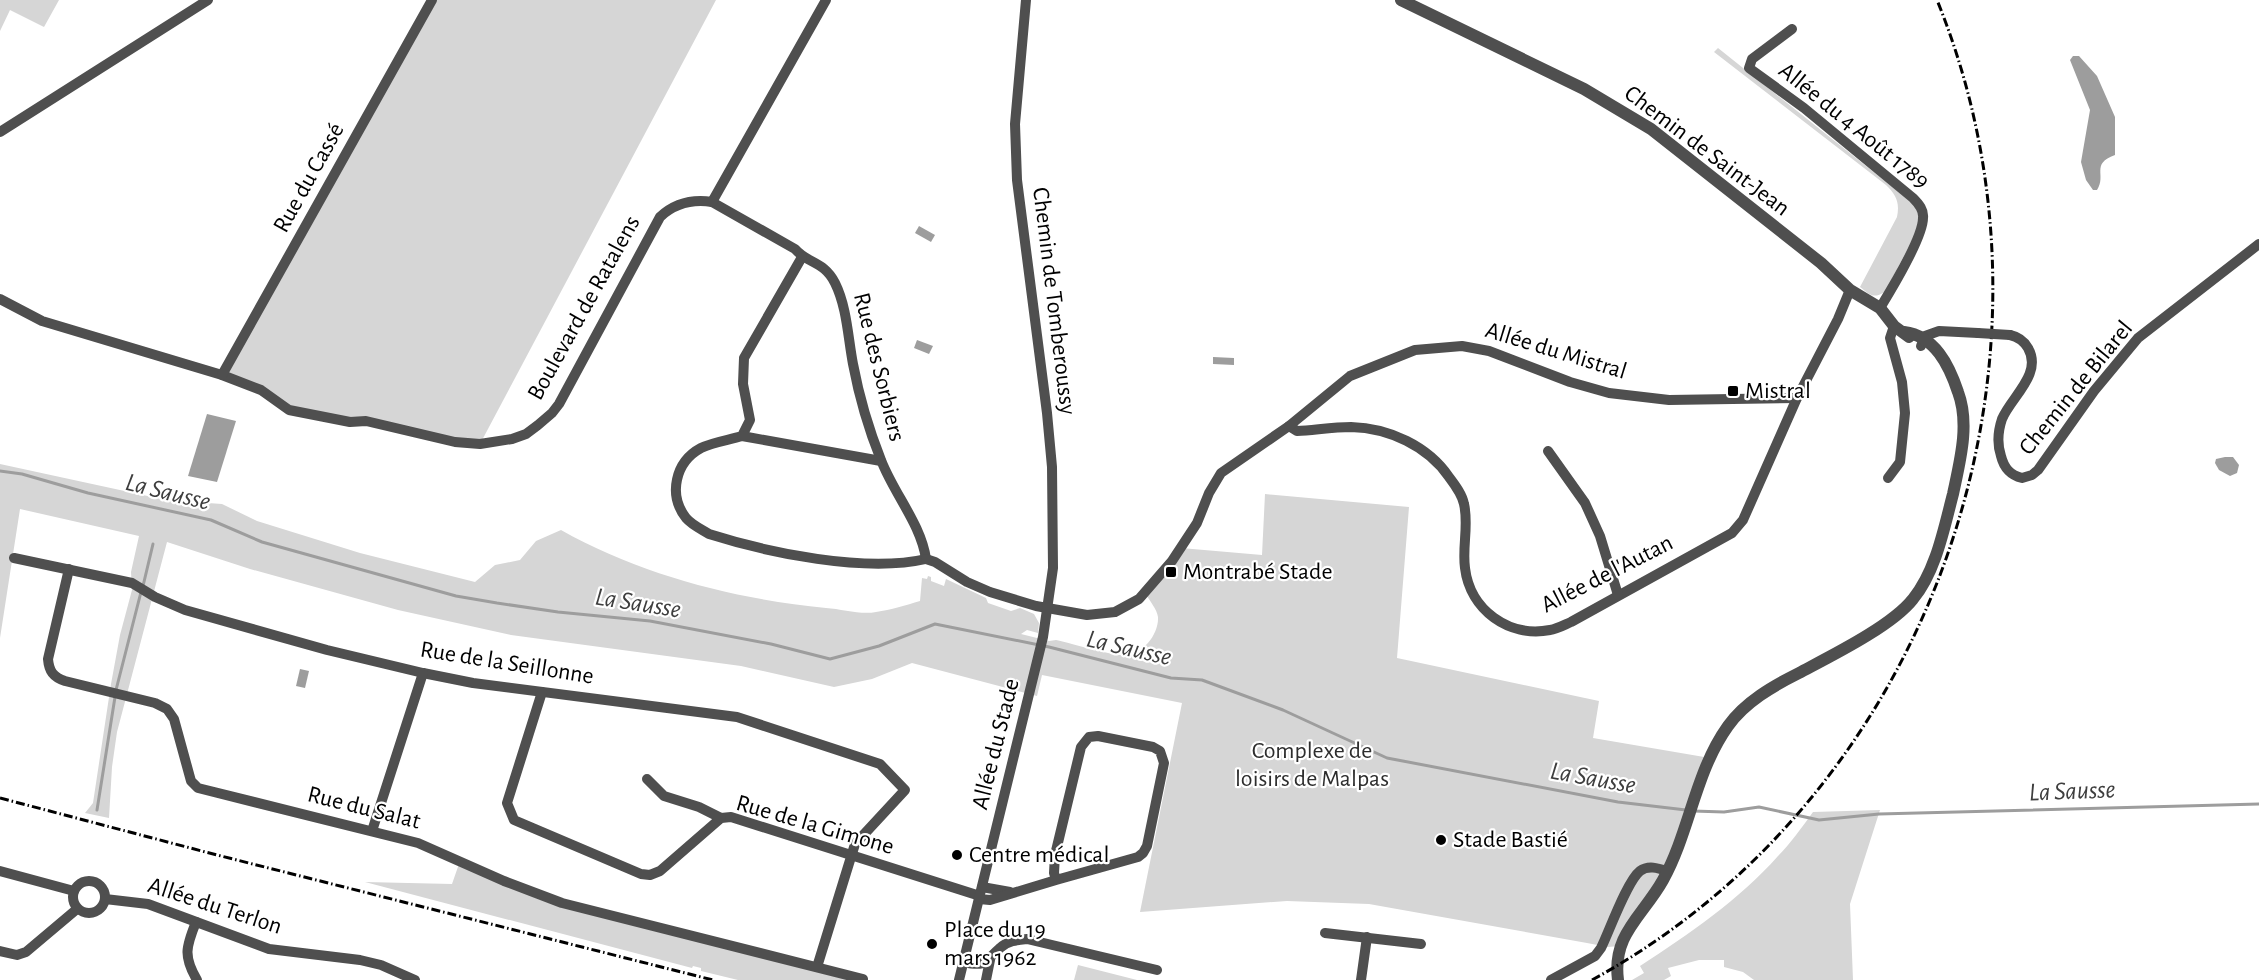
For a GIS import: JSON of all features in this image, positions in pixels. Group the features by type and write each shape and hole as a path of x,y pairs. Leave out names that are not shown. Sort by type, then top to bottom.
{"street":[{"path":"0,132 208,0"},
{"name":"Rue du Cassé","path":"222,375 432,0"},
{"path":"712,202 826,0"},
{"name":"Chemin de Tomberoussy","path":"1026,0 1016,114 1016,161 1052,467 1053,558 1049,607"},
{"name":"Chemin de Saint-Jean","path":"1401,0 1584,89 1651,129 1821,263 1850,290 1880,308 1899,329"},
{"name":"Allée du 4 Août 1789","path":"1792,29 1752,59 1749,68 1804,108 1913,198 1923,211 1922,226 1906,262 1880,308"},
{"name":"Boulevard de Ratalens","path":"0,299 42,321 222,375 261,390 289,410 350,422 366,421 455,442 480,444 512,439 532,430 552,413 660,217 668,209 679,204 691,201 712,202"},
{"name":"Rue des Sorbiers","path":"712,202 795,249 802,257 823,267 836,285 841,297 857,383 881,460 924,543 926,560"},
{"name":"Chemin de Bilarel","path":"1925,344 1951,333 1977,333 2010,335 2019,338 2026,345 2032,366 2025,383 2002,420 1999,446 2003,464 2008,471 2014,476 2027,477 2038,470 2094,391 2138,338 2259,244"},
{"path":"742,436 750,420 743,384 744,358 802,257"},
{"name":"Allée de l'Autan","path":"1289,426 1297,431 1352,427 1370,429 1419,446 1435,458 1460,492 1465,506 1465,568 1473,595 1488,614 1509,627 1521,630 1552,630 1571,622 1732,533 1743,520 1797,398 1838,319 1850,290"},
{"path":"1618,979 1619,951 1623,937 1667,871 1690,816 1706,765 1728,725 1767,691 1834,654 1900,612 1914,598 1925,580 1949,509 1962,446 1963,412 1959,394 1942,356 1899,329 1890,338 1902,382 1905,414 1900,462 1888,478"},
{"name":"Allée du Mistral","path":"1289,426 1350,376 1415,350 1440,347 1462,346 1489,351 1559,379 1609,393 1669,400 1797,398"},
{"path":"881,460 742,436 700,448 691,455 678,472 676,495 686,517 696,527 725,539 808,558 882,563 910,563 926,560 935,562 967,582 990,592 1087,615 1102,615 1115,612 1139,598 1166,569 1197,524 1209,493 1221,473 1289,426"},
{"path":"1548,451 1585,503 1600,536 1618,595"},
{"name":"Rue de la Seillonne","path":"14,558 132,583 155,597 185,610 305,644 423,673 473,683 737,717 880,764 905,790 855,844 852,856"},
{"name":"Rue du Salat","path":"69,569 48,658 51,672 59,679 162,705 171,714 191,781 198,788 418,843 495,878 562,903 862,979"},
{"name":"Allée du Stade","path":"959,980 1049,607"},
{"path":"372,831 423,673"},
{"name":"Rue de la Gimone","path":"542,692 507,803 514,820 641,874 651,875 660,871 721,818 731,817 980,894 1014,892 1056,880"},
{"path":"1098,736 1153,747 1160,751 1164,763 1147,846 1143,853 1138,857 1056,880 1055,855 1081,747 1085,741 1098,736"},
{"path":"647,779 664,796 699,807 721,818"},
{"path":"817,967 852,856"},
{"path":"1551,980 1595,956 1639,872 1650,868 1667,871"},
{"path":"0,870 74,891"},
{"path":"86,881 96,882 103,889 105,899 104,904 96,912 86,914 77,909 73,900 74,891 86,881"},
{"name":"Allée du Terlon","path":"105,899 148,904 269,950 360,960 381,965 415,980"},
{"path":"0,951 17,955 26,952 77,909"},
{"path":"196,922 187,945 187,959 197,980"},
{"path":"1325,933 1421,944"},
{"path":"1361,980 1366,937"},
{"path":"986,980 990,960 1000,948 1007,943 1027,939 1157,970"},
{"path":"963,962 977,964 990,960"}],"green space":[{"path":"0,0 59,0 44,27 10,10 0,31"},
{"path":"432,0 716,0 480,444 289,410 222,375"},
{"path":"1718,48 1915,205 1919,211 1919,227 1885,292 1872,295 1860,287 1897,217 1897,203 1892,192 1714,52"},
{"name":"Complexe de loisirs de Malpas","path":"0,464 166,500 222,504 257,521 360,553 475,582 495,565 520,560 536,541 561,530 623,560 689,582 757,598 851,612 876,612 920,601 922,578 931,577 931,581 944,586 946,579 986,598 988,603 1011,611 1020,608 1034,614 1039,623 1038,633 1027,630 1021,634 1117,655 1137,651 1153,636 1158,617 1145,593 1181,548 1262,555 1265,494 1409,507 1397,658 1599,701 1593,738 1710,758 1676,852 1620,946 1608,947 1369,904 1287,901 1140,912 1182,703 1042,675 1037,696 912,663 872,679 834,687 741,666 511,635 398,610 250,569 167,542 117,732 109,818 85,813 93,803 111,684 120,635 132,590 131,572 139,536 20,509 0,638"},
{"path":"1880,810 1850,904 1853,980 1754,980 1743,972 1724,967 1724,960 1699,960 1668,968 1671,976 1664,980 1632,980 1644,973 1640,966 1695,929 1747,887 1787,846 1813,812"},
{"path":"460,861 544,898 868,980 738,980 701,971 701,968 693,966 692,968 365,882 452,884"},
{"path":"1078,965 1137,980 1074,980"}],"shaded area":[{"path":"2073,56 2079,56 2097,76 2115,117 2115,155 2103,162 2100,185 2097,190 2093,190 2086,180 2081,162 2090,110 2070,60"},
{"path":"919,226 935,235 931,242 915,233"},
{"path":"917,340 933,346 929,354 914,348"},
{"path":"1213,357 1234,358 1234,365 1213,364"},
{"path":"207,414 236,421 217,482 188,476"},
{"path":"2233,457 2239,465 2237,473 2230,476 2219,470 2215,463 2216,459"},
{"path":"300,669 309,671 305,688 296,686"}],"waterway":[{"name":"La Sausse","path":"0,471 22,474 88,493 211,520 262,542 456,596 558,612 650,621 771,644 830,659 879,646 935,624 1049,647 1171,678 1202,680 1283,710 1387,758 1618,802 1686,810"},
{"path":"143,586 153,544"},
{"path":"116,690 141,592"},
{"path":"97,810 115,697"},
{"name":"La Sausse","path":"1693,811 1724,812 1759,807 1819,820 1879,814 2259,804"}],"railway":[{"path":"1592,980 1711,899 1811,798 1890,682 1948,554 1982,419 1993,278 1978,138 1937,0"},
{"path":"0,798 713,980"}],"place":[{"name":"Mistral","path":"1733,391"},
{"name":"Montrabé Stade","path":"1171,572"},
{"name":"Stade Bastié","path":"1441,840"},
{"name":"Centre médical","path":"957,855"},
{"name":"Place du 19 mars 1962","path":"932,944"}]}
